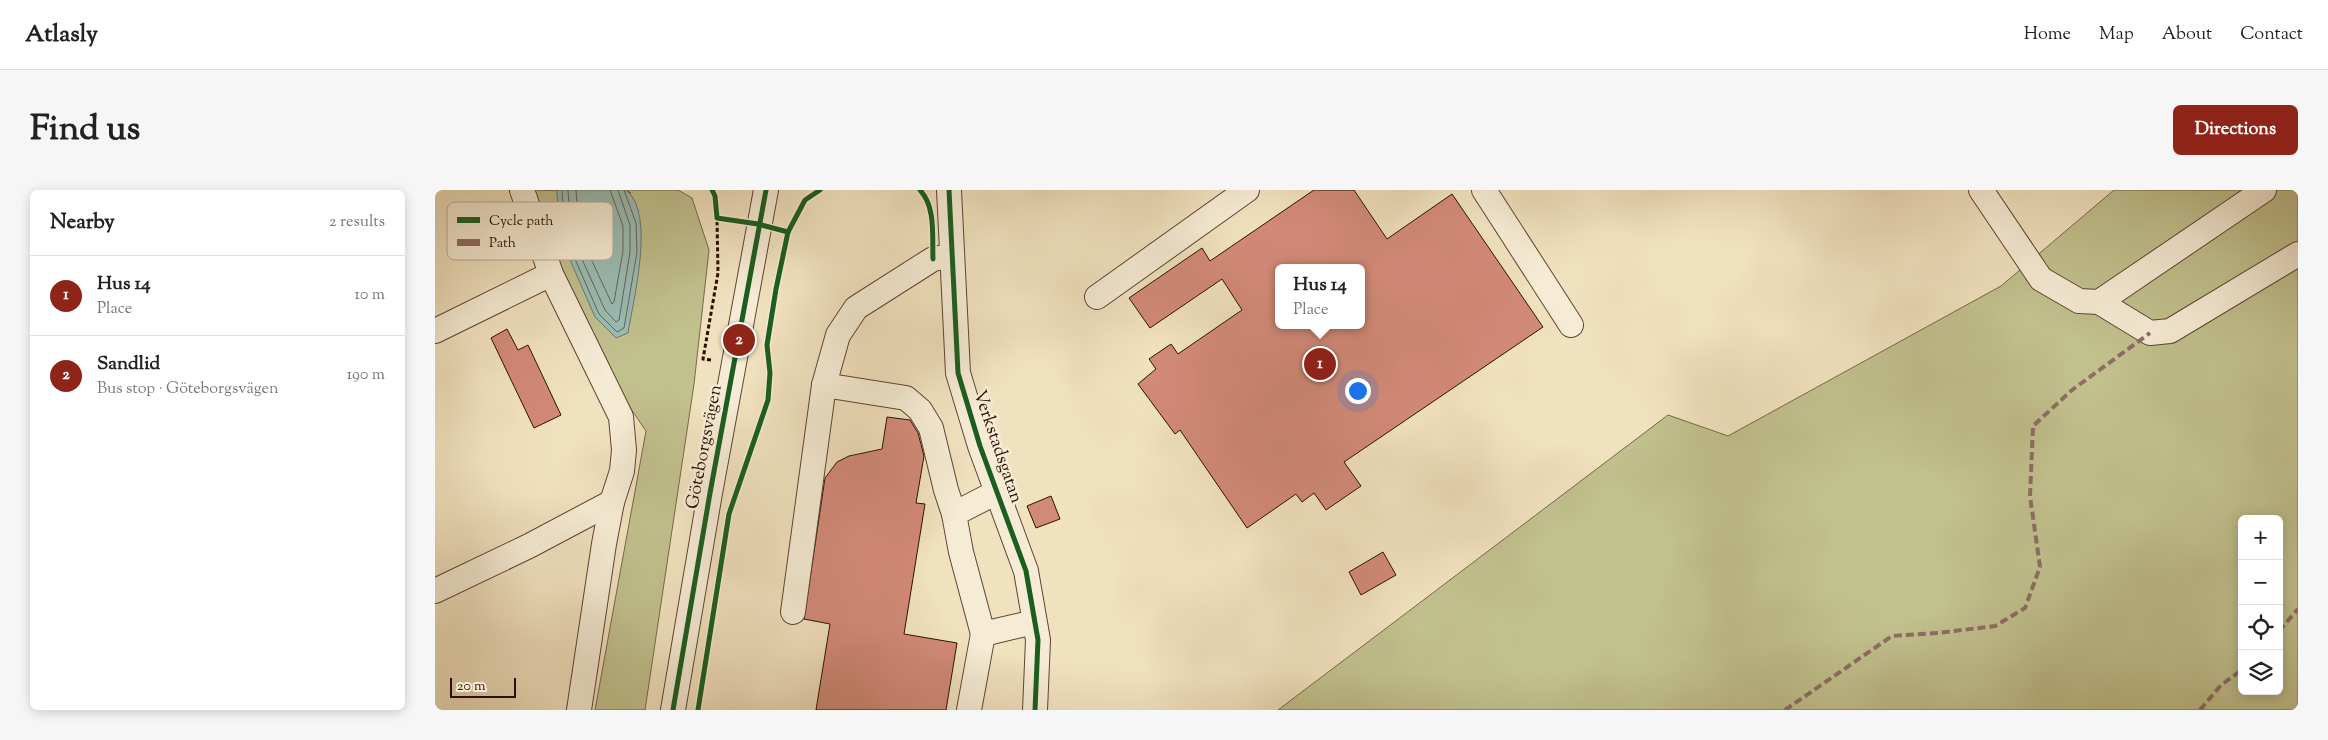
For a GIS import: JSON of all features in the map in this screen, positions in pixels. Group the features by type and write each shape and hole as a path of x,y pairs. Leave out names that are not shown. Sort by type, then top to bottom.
{"street":[{"path":"522,190 526,202"},
{"name":"Göteborgsvägen","path":"673,710 708,503 766,190"},
{"name":"Verkstadsgatan","path":"949,190 958,373 980,446 1026,572 1038,640 1035,710"},
{"path":"1097,297 1247,190"},
{"path":"1484,190 1571,325"},
{"path":"1981,190 2041,279 2079,301 2099,302 2150,333 2170,331 2298,254"},
{"path":"2099,302 2264,190"},
{"path":"793,612 824,385 838,335 856,308 933,259 951,256"},
{"path":"546,260 551,274 621,417 624,450 623,464 612,502 579,710"},
{"path":"435,331 551,274"},
{"path":"824,385 906,398 920,410 931,428 983,634 969,710"},
{"path":"954,514 997,492"},
{"path":"435,590 529,546 612,502"},
{"path":"983,634 1035,622"}],"path":[{"path":"711,360 703,359 719,273 717,218"}],"green space":[{"path":"534,190 631,193 626,190 678,190 692,198 709,250 694,384 645,710 595,710 646,431 616,387 552,260 613,260 613,202 535,202"},
{"path":"2114,190 2298,190 2298,710 1278,710 1668,415 1728,436 2001,286"}],"water":[{"path":"559,190 626,190 635,201 640,218 640,258 628,333 616,338 595,317 570,260 613,260 613,202 558,202 557,192"}],"building":[{"path":"1314,190 1354,190 1387,239 1452,194 1543,327 1344,462 1361,486 1326,510 1314,493 1302,502 1296,494 1247,528 1180,430 1175,434 1138,384 1156,369 1149,359 1171,344 1178,354 1242,310 1222,279 1150,328 1129,298 1202,248 1210,261"},
{"path":"507,329 518,350 528,345 561,415 534,428 491,338"},
{"path":"887,417 910,420 918,433 924,456 916,503 925,504 904,634 957,643 946,710 816,710 830,624 804,619 825,478 837,462 849,456 882,449"},
{"path":"1051,496 1060,519 1036,528 1027,506"},
{"path":"1383,552 1396,575 1361,595 1349,572"}],"marked path":[{"path":"1785,710 1892,636 1995,626 2025,608 2040,567 2030,496 2033,426 2072,390 2150,333"},
{"path":"2283,626 2298,609"},
{"path":"2200,710 2221,685 2238,673"}],"cycle path":[{"path":"712,190 715,196 717,218 758,224 788,232"},
{"path":"673,710 710,493 766,190"},
{"path":"698,710 729,514 768,400 770,373 767,345 788,232 805,200 820,190"},
{"path":"920,190 929,205 931,213 933,259"},
{"path":"949,190 958,373 980,446 1026,571 1038,640 1035,710"}],"place":[{"name":"Sandlid","path":"739,340"},
{"name":"Hus 14","path":"1320,364"}]}
